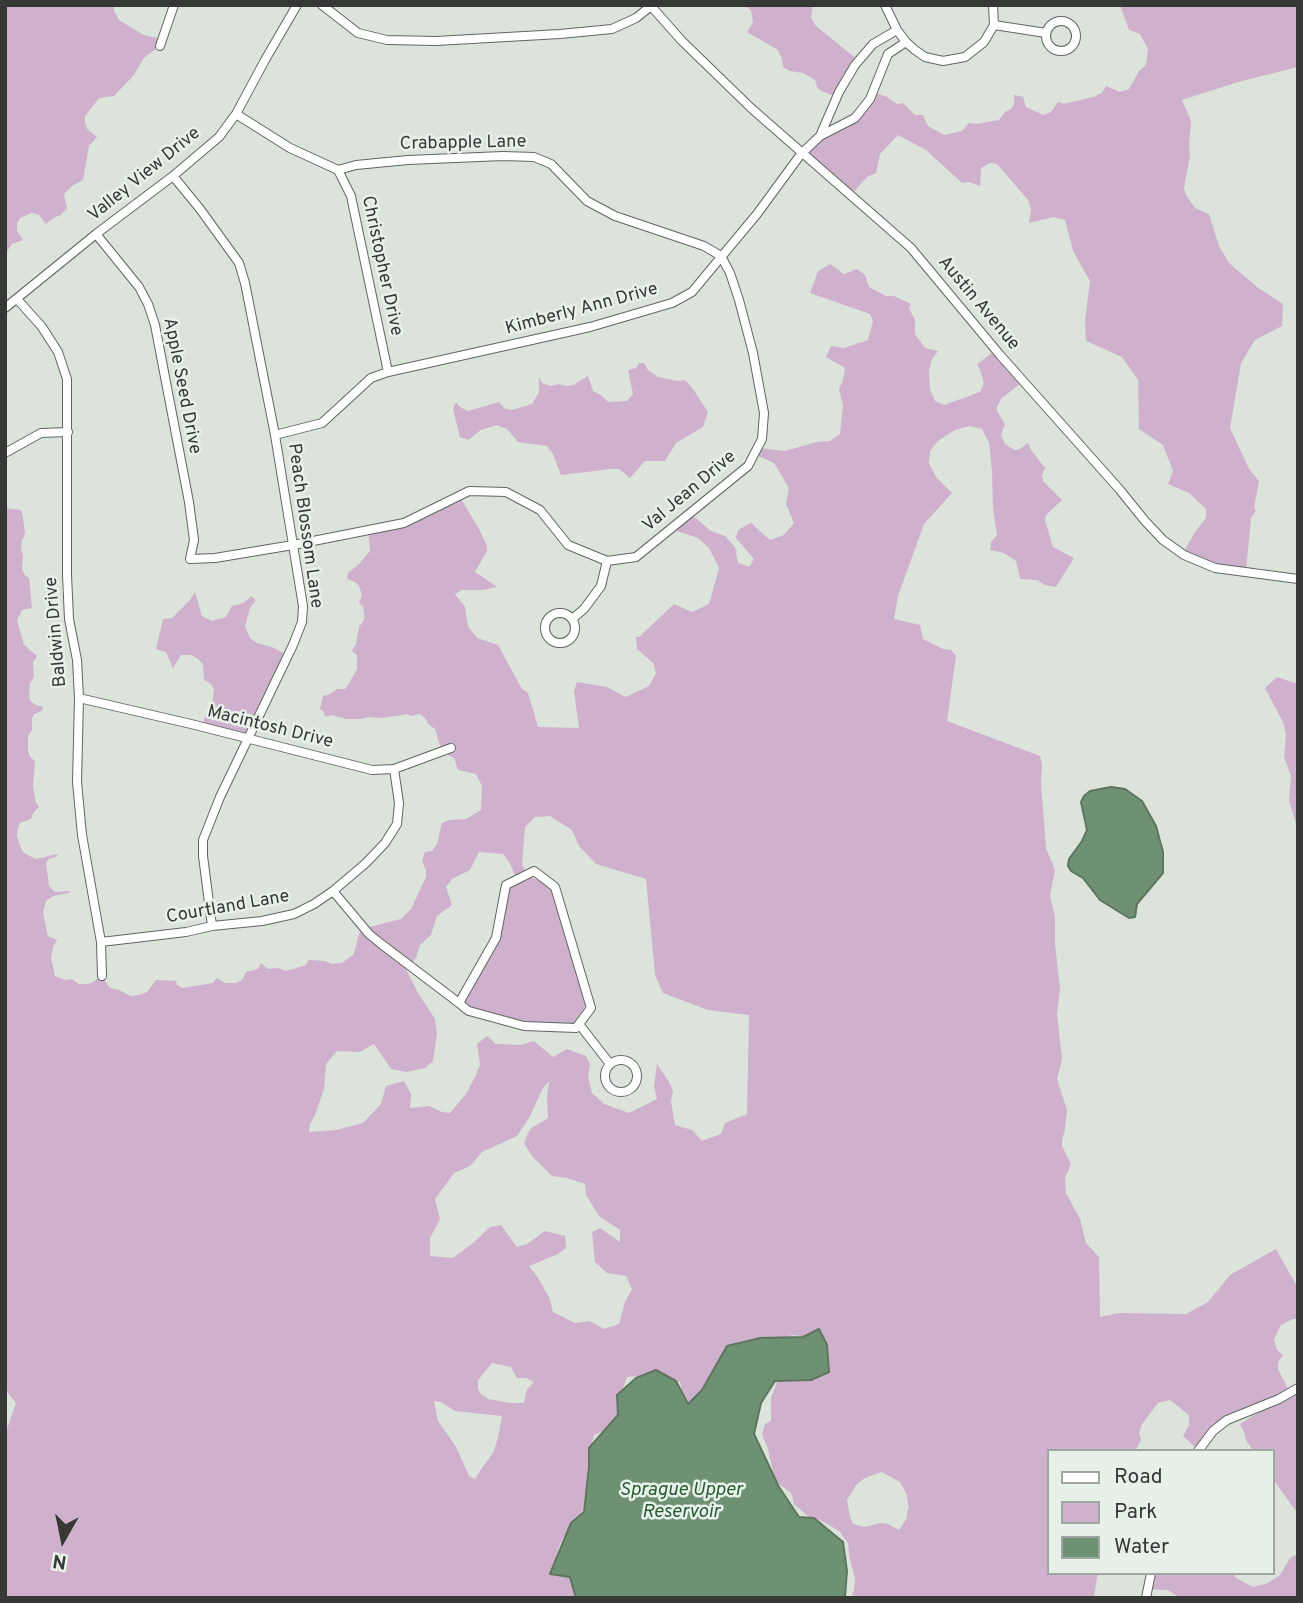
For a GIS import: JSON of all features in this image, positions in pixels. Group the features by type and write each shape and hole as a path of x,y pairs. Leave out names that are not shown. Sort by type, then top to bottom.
{"street":[{"path":"160,46 174,5"},
{"name":"Valley View Drive","path":"5,308 173,176 219,136 236,114 297,5"},
{"path":"322,5 358,33 387,40 436,41 612,29 636,18 650,6"},
{"path":"885,5 906,42 925,57 943,61 965,57 984,42 994,25 993,5"},
{"name":"Austin Avenue","path":"650,6 715,74 801,154 911,248 1000,355 1163,540 1184,555 1215,568 1298,579"},
{"path":"994,25 1046,33"},
{"path":"820,136 839,92 855,65 873,44 897,30"},
{"path":"820,136 855,118 870,99 888,54 906,42"},
{"path":"236,114 289,148 338,170"},
{"name":"Kimberly Ann Drive","path":"275,435 322,423 371,378 387,372 590,327 672,303 692,292 757,214 801,154 820,136"},
{"name":"Crabapple Lane","path":"338,170 356,165 408,160 534,157 551,164 587,201 615,216 704,246 721,256"},
{"name":"Christopher Drive","path":"338,170 351,196 387,372"},
{"name":"Peach Blossom Lane","path":"173,176 239,263 246,283 275,435 303,606 302,622 220,796 203,840 202,856 212,926"},
{"name":"Apple Seed Drive","path":"96,234 139,287 155,325 189,502 194,540 190,559 215,558 293,545"},
{"name":"Val Jean Drive","path":"607,561 636,557 748,467 762,439 764,413 753,352 734,283 721,256"},
{"name":"Baldwin Drive","path":"17,299 42,327 58,352 67,379 67,575 69,619 77,660 79,698 77,782 82,835 101,942 102,976"},
{"path":"5,453 41,433 68,432"},
{"path":"293,545 404,523 469,491 506,492 540,510 568,545 607,561 601,586 594,598 572,618"},
{"name":"Macintosh Drive","path":"79,698 372,770 394,769 452,748"},
{"name":"Courtland Lane","path":"101,942 186,932 294,914 333,891 366,863 385,843 397,824 399,803 394,769"},
{"path":"333,891 369,934 469,1011 524,1026 576,1028 591,1009 555,887 534,871 506,885 496,938 459,1003"},
{"path":"579,1024 610,1064"},
{"path":"624,1060 633,1065 637,1075 634,1085 620,1092 610,1088 605,1073 610,1064 624,1060"},
{"path":"1200,1449 1213,1431 1227,1420 1279,1399 1298,1388"},
{"path":"1146,1598 1151,1575"}],"green space":[{"path":"5,5 114,5 119,20 144,35 162,39 160,46 144,58 134,75 114,96 99,98 85,116 87,129 97,137 89,146 83,180 64,194 67,208 46,224 39,215 32,213 20,218 17,231 23,240 12,244 5,257"},
{"path":"743,5 813,5 811,17 815,25 859,61 837,97 821,91 815,80 803,73 783,67 778,50 747,32 753,22 751,10"},
{"path":"1120,5 1298,5 1298,67 1182,100 1191,121 1190,156 1184,188 1186,195 1195,208 1209,214 1219,246 1229,263 1257,287 1283,304 1282,326 1255,340 1241,363 1230,428 1249,469 1259,481 1254,507 1256,511 1251,518 1246,571 1203,565 1183,553 1206,518 1206,509 1189,493 1168,484 1173,471 1163,445 1139,429 1138,380 1122,357 1086,341 1085,321 1090,281 1073,251 1065,220 1054,217 1029,223 1031,209 1028,200 997,164 990,163 981,168 980,186 969,182 962,183 926,150 898,135 880,154 876,173 867,177 852,194 802,154 828,132 856,118 874,92 897,104 903,103 915,115 923,115 928,126 944,135 962,131 969,123 999,120 1014,104 1014,95 1023,97 1026,107 1043,115 1051,112 1058,102 1064,104 1093,97 1102,93 1106,86 1120,92 1129,89 1139,71 1146,65 1148,49 1140,34 1129,30"},
{"path":"830,264 844,274 857,269 865,275 869,287 911,304 909,308 915,320 915,334 925,348 938,351 932,359 929,371 930,389 935,401 944,405 980,392 984,383 977,364 996,350 1022,382 1001,399 997,407 1005,424 1001,435 1005,444 1015,450 1028,443 1045,468 1043,481 1062,500 1046,515 1045,520 1053,547 1074,558 1056,587 1037,580 1020,579 1016,561 1004,553 990,550 991,542 997,535 989,443 982,429 969,426 955,430 938,441 930,451 929,463 936,477 952,493 924,524 898,596 894,619 920,625 923,639 951,650 956,656 947,721 1040,756 1046,848 1055,870 1050,896 1055,917 1060,989 1057,1014 1062,1059 1057,1079 1067,1110 1062,1146 1071,1164 1065,1178 1066,1193 1080,1219 1086,1243 1099,1257 1100,1317 1119,1313 1186,1314 1208,1302 1230,1275 1276,1249 1298,1288 1298,1319 1281,1325 1274,1339 1277,1350 1283,1355 1278,1362 1278,1369 1288,1389 1270,1400 1221,1420 1209,1428 1195,1447 1183,1436 1189,1425 1189,1415 1170,1400 1158,1403 1142,1424 1139,1433 1141,1440 1136,1449 1048,1449 1048,1575 1098,1575 1094,1598 851,1598 855,1579 848,1543 839,1531 809,1517 794,1504 791,1493 779,1484 774,1476 762,1434 765,1424 771,1421 771,1398 777,1382 805,1381 818,1375 817,1338 792,1335 783,1340 743,1348 725,1347 724,1370 715,1373 701,1390 697,1400 690,1404 684,1400 680,1382 640,1376 627,1377 620,1392 620,1424 594,1435 583,1510 559,1546 553,1570 571,1578 575,1598 5,1598 5,1435 16,1403 5,1389 5,508 21,510 23,518 25,534 21,549 22,569 29,578 32,608 22,610 17,620 24,645 37,656 33,662 34,677 30,683 30,701 43,707 42,711 34,714 32,730 28,736 28,750 35,761 33,787 39,807 31,819 20,823 17,836 24,853 36,859 58,854 46,863 49,886 55,892 71,891 46,901 43,913 48,936 57,940 51,958 55,976 86,984 101,976 110,988 131,996 147,992 156,980 176,981 177,985 183,988 213,983 217,978 225,983 236,983 242,980 246,972 258,969 261,963 268,969 286,971 306,965 309,960 342,963 354,954 362,929 401,919 411,909 426,877 422,861 425,852 432,851 437,844 442,823 466,819 481,810 482,786 476,774 458,770 454,758 442,752 435,729 420,714 346,719 332,715 325,717 320,709 323,696 337,689 345,689 357,669 357,655 352,651 359,627 364,620 363,607 359,603 362,595 359,586 347,579 348,573 370,551 368,529 414,518 460,497 487,546 475,572 497,587 462,590 455,594 465,607 468,627 477,638 498,645 522,689 528,693 538,727 579,728 574,691 577,682 607,687 626,697 649,686 656,673 653,663 637,649 636,637 674,604 692,612 709,604 719,568 709,548 698,538 674,530 692,515 711,531 725,536 735,547 738,563 749,567 754,559 736,538 738,530 751,523 770,540 784,535 794,523 786,504 789,488 774,463 756,455 760,448 785,451 830,441 840,434 843,405 839,389 845,368 826,357 831,346 844,348 868,340 873,321 870,314 810,293 818,271","holes":["550,816 572,830 579,846 596,864 646,879 655,975 663,993 708,1010 749,1015 747,1114 725,1123 721,1134 702,1141 692,1130 675,1125 671,1101 673,1091 657,1064 654,1086 657,1099 629,1113 604,1104 592,1093 588,1077 590,1065 586,1056 567,1049 553,1057 534,1041 521,1045 496,1044 487,1036 477,1044 480,1064 476,1075 466,1094 450,1113 429,1106 410,1108 411,1094 404,1081 386,1086 381,1104 363,1123 336,1130 309,1132 324,1089 326,1064 337,1051 360,1052 374,1044 391,1069 407,1072 425,1068 433,1061 437,1034 435,1019 406,969 416,958 420,945 431,935 437,916 452,905 446,887 452,879 470,870 479,852 503,854 517,879 503,891 496,938 458,998 482,1013 533,1028 564,1030 580,1022 587,999 557,899 549,884 529,877 522,865 525,827 535,817","549,1081 548,1118 530,1129 524,1143 532,1156 552,1176 585,1184 586,1195 599,1216 620,1230 620,1242 600,1228 592,1232 595,1262 607,1273 626,1276 632,1289 619,1324 604,1329 590,1321 575,1323 553,1312 549,1297 529,1266 566,1248 565,1236 545,1231 527,1244 517,1247 501,1225 490,1227 453,1258 430,1256 430,1238 440,1219 435,1199 454,1173 470,1166 482,1152 517,1136","492,1363 511,1367 517,1378 534,1382 527,1389 524,1403 488,1399 480,1393 478,1380","434,1401 441,1402 455,1411 502,1416 493,1453 475,1479 469,1476 456,1447 438,1421","882,1472 900,1482 909,1507 907,1518 899,1530 881,1523 865,1527 853,1524 847,1500 856,1485 865,1478"]},
{"path":"639,363 644,363 648,370 658,377 685,380 708,412 703,427 676,443 665,461 645,461 630,478 619,469 561,475 547,446 518,442 507,429 497,425 481,430 468,440 460,437 453,409 456,402 468,411 499,402 504,408 512,410 532,404 539,392 539,377 542,383 551,386 566,386 588,376 593,391 608,402 627,401 633,394 628,370 636,368"},
{"path":"195,592 202,616 212,621 226,617 232,606 244,603 251,596 256,600 250,608 245,626 250,638 287,655 248,740 202,727 206,714 212,707 214,689 204,680 203,664 191,655 181,655 173,668 166,652 156,649 163,619 172,618"},
{"path":"1277,677 1298,684 1298,830 1289,801 1291,776 1284,757 1286,735 1283,722 1265,688"},
{"path":"1298,1388 1298,1514 1275,1482 1275,1449 1252,1449 1240,1424"},
{"path":"1298,1554 1298,1598 1180,1598 1168,1590 1147,1589 1150,1575 1234,1575 1253,1587 1268,1583 1280,1575 1290,1558"}],"water":[{"path":"1111,787 1125,789 1142,801 1156,826 1163,852 1163,873 1137,904 1135,917 1129,918 1100,900 1083,878 1068,866 1069,859 1087,830 1081,802 1084,796 1090,791"},
{"name":"Sprague Upper Reservoir","path":"819,1329 827,1345 829,1372 811,1380 775,1381 761,1403 754,1434 779,1487 799,1517 814,1518 843,1542 847,1571 845,1597 576,1598 570,1577 550,1574 571,1523 584,1512 589,1448 618,1415 617,1395 636,1378 656,1370 676,1381 688,1404 702,1390 727,1346 760,1338 803,1337"}]}
